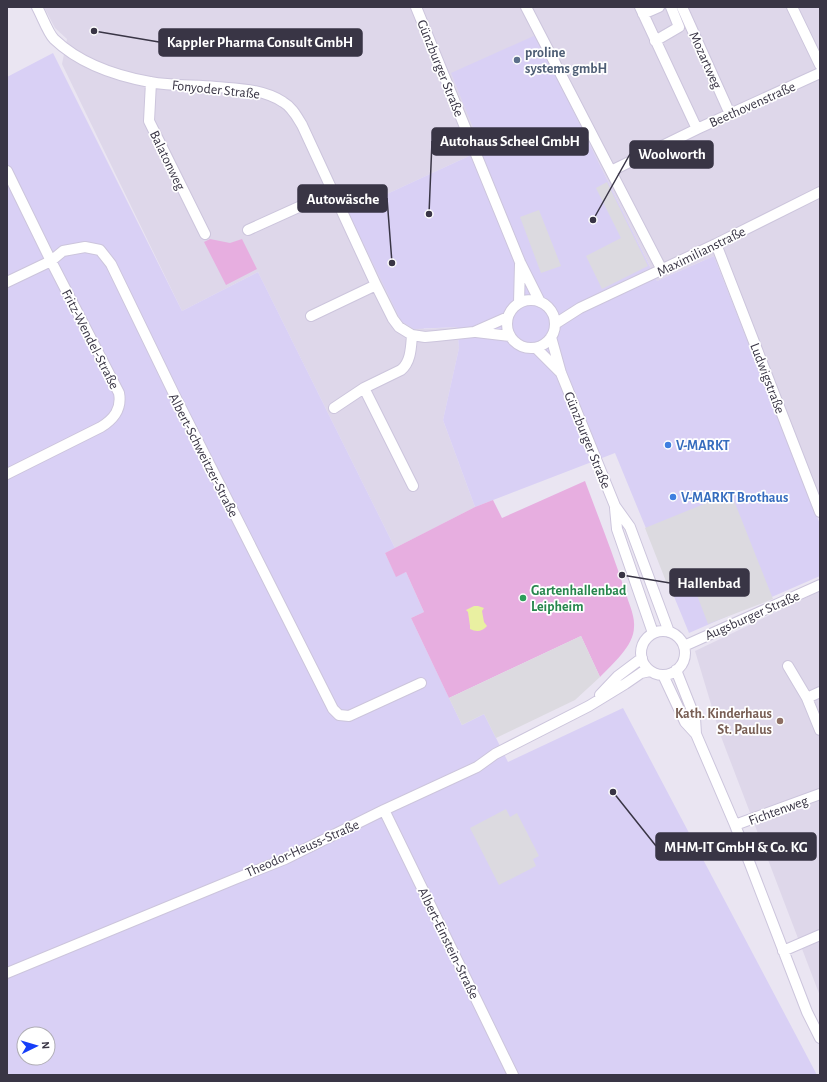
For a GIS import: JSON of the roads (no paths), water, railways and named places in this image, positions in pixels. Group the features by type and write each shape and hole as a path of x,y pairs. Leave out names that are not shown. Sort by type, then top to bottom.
{"street":[{"name":"Fonyoder Straße","path":"37,7 53,38 74,54 97,66 128,77 151,82 251,90 272,95 285,103 294,112 302,125 332,192 393,319 399,327 412,335"},
{"name":"Günzburger Straße","path":"416,7 520,262 540,302"},
{"path":"526,7 662,270"},
{"path":"642,11 658,7"},
{"path":"655,41 679,27 671,7"},
{"name":"Mozartweg","path":"682,7 730,114"},
{"path":"792,7 820,65"},
{"name":"Beethovenstraße","path":"642,11 697,129 820,73"},
{"name":"Balatonweg","path":"151,82 149,121 205,234"},
{"path":"610,171 697,129"},
{"path":"7,171 51,261 7,282"},
{"path":"248,230 332,192"},
{"name":"Maximilianstraße","path":"555,324 580,308 716,244 820,192"},
{"name":"Ludwigstraße","path":"716,244 820,512"},
{"name":"Albert-Schweitzer-Straße","path":"51,261 62,251 86,247 100,250 111,264 178,403 333,709 338,715 349,716 421,682"},
{"name":"Fritz-Wendel-Straße","path":"7,474 101,427 111,420 119,410 119,393 51,261"},
{"name":"Günzburger Straße","path":"519,303 520,262"},
{"path":"311,316 376,285"},
{"path":"529,300 540,302 551,312 555,324 551,337 544,344 536,348 528,348 520,345 510,336 507,328 508,317 510,312 519,303 529,300"},
{"name":"Maximilianstraße","path":"551,312 580,308"},
{"path":"474,332 508,317"},
{"path":"334,408 364,388 405,367 410,353 412,335 425,337 474,332 510,336"},
{"name":"Günzburger Straße","path":"551,337 561,373 615,506 630,527 669,632"},
{"name":"Günzburger Straße","path":"536,348 561,373"},
{"path":"364,388 413,486"},
{"name":"Günzburger Straße","path":"615,506 618,529 653,633"},
{"name":"Augsburger Straße","path":"684,646 820,585"},
{"path":"664,631 669,632 678,637 684,646 684,660 676,670 670,674 663,675 654,673 643,663 641,654 643,644 653,633 664,631"},
{"name":"Theodor-Heuss-Straße","path":"589,706 618,676 642,658"},
{"path":"788,666 808,698 820,730"},
{"name":"Theodor-Heuss-Straße","path":"7,973 285,859 384,810 477,767 495,754 589,706 641,673 650,670"},
{"path":"676,670 695,718 696,734"},
{"path":"663,675 685,722 696,734 735,825 807,1012 820,1038"},
{"path":"808,698 820,692"},
{"name":"Fichtenweg","path":"735,825 820,794"},
{"name":"Albert-Einstein-Straße","path":"384,810 513,1075"},
{"path":"783,951 820,936"}],"place":[{"name":"Kappler Pharma Consult GmbH","path":"94,31"},
{"name":"proline systems gmbH","path":"517,60"},
{"name":"Autohaus Scheel GmbH","path":"429,214"},
{"name":"Woolworth","path":"593,220"},
{"name":"Autowäsche","path":"392,263"},
{"name":"V-MARKT","path":"668,445"},
{"name":"V-MARKT Brothaus","path":"673,497"},
{"name":"Hallenbad","path":"622,575"},
{"name":"Gartenhallenbad Leipheim","path":"523,598"},
{"name":"Kath. Kinderhaus St. Paulus","path":"780,721"},
{"name":"MHM-IT GmbH & Co. KG","path":"613,792"}]}
